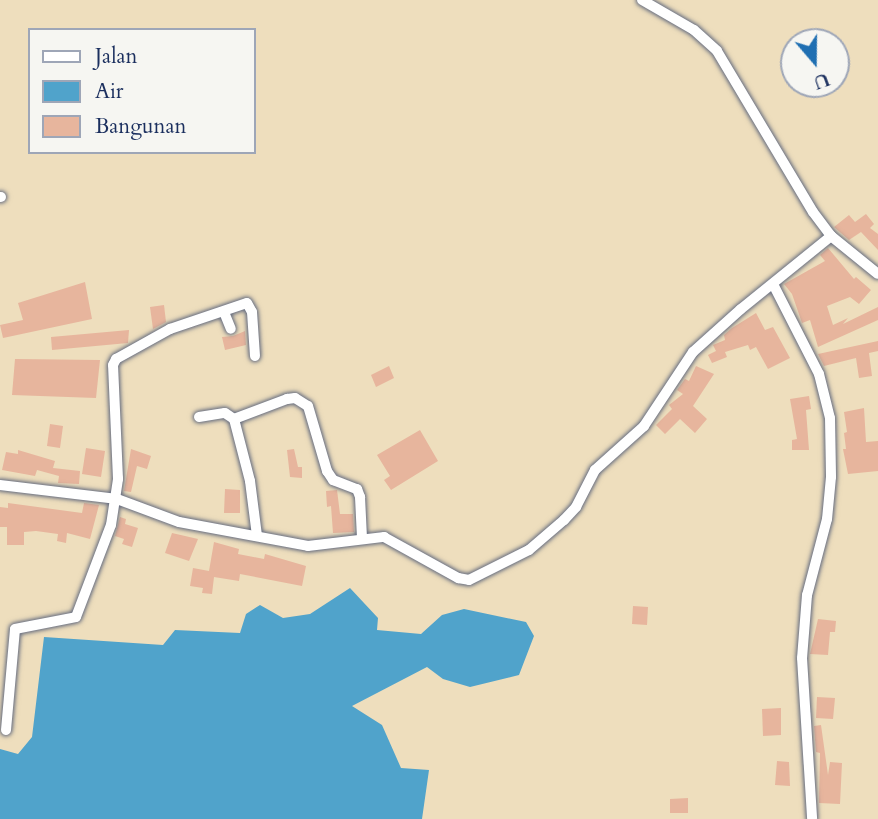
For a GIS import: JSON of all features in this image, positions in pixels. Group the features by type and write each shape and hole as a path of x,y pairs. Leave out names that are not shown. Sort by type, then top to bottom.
{"street":[{"path":"642,0 694,30 717,51 813,212 831,236 878,274"},
{"path":"0,485 117,499 179,522 308,546 326,546 362,538 384,537 458,578 469,580 529,550 576,507 595,470 644,426 693,352 831,236"},
{"path":"773,284 819,374 830,418 831,477 827,519 807,595 802,658 812,819"},
{"path":"6,730 15,629 41,622 71,620 79,613 99,561 117,499 113,365 116,359 170,329 247,303 251,308 255,356"},
{"path":"224,312 231,329"},
{"path":"234,419 287,399 295,398 308,406 327,471 333,480 357,489 360,497 362,538"},
{"path":"199,417 225,413 234,419 250,481 257,536"}],"water":[{"path":"350,588 378,618 377,630 421,634 442,615 464,609 526,622 534,636 519,675 470,687 443,679 427,667 352,706 382,725 401,768 429,770 422,819 0,819 0,749 18,754 32,737 44,637 163,645 175,630 240,633 246,614 260,605 283,618 310,614"}],"building":[{"path":"866,214 874,224 870,228 878,234 878,250 861,232 849,240 834,227 849,215 855,222"},
{"path":"828,248 854,279 856,277 871,290 859,304 850,297 827,306 833,325 848,318 843,324 878,307 878,320 818,347 810,320 802,323 792,294 784,284 825,261 820,255"},
{"path":"85,282 92,319 3,338 0,325 23,320 18,303"},
{"path":"164,305 166,322 153,329 150,307"},
{"path":"756,313 765,330 773,327 790,358 768,369 756,347 750,350 748,345 725,352 727,357 712,363 708,355 716,351 713,345 725,340 724,335 732,328"},
{"path":"129,330 128,343 52,350 51,337"},
{"path":"245,331 246,345 225,350 222,337"},
{"path":"878,341 878,351 869,353 872,376 859,378 856,358 824,366 818,354"},
{"path":"15,359 100,360 96,398 12,395"},
{"path":"389,366 394,378 376,387 371,375"},
{"path":"696,366 714,374 693,406 707,419 695,433 680,419 665,434 656,425 672,409 669,405 683,394 677,390 685,379 689,381"},
{"path":"809,396 811,409 806,410 809,450 792,450 792,440 797,439 790,399"},
{"path":"864,408 866,442 878,441 878,471 848,474 843,449 846,449 844,433 847,432 844,412"},
{"path":"50,424 63,426 60,448 47,446"},
{"path":"420,430 438,461 391,490 384,480 390,476 377,455"},
{"path":"86,448 105,451 101,477 82,474"},
{"path":"131,449 151,456 147,469 137,466 131,492 124,491"},
{"path":"294,449 298,467 302,467 302,478 290,477 287,450"},
{"path":"18,450 55,461 53,468 80,471 79,484 58,483 59,476 37,470 35,476 2,470 6,452 18,454"},
{"path":"225,489 240,490 240,513 224,513"},
{"path":"337,490 340,514 353,514 354,532 333,533 331,506 327,507 326,491"},
{"path":"8,503 82,513 84,503 99,505 90,539 67,533 66,543 57,541 58,534 36,531 24,532 24,545 7,545 7,527 0,527 0,507 8,508"},
{"path":"120,517 126,519 125,524 138,528 132,547 122,544 124,539 115,536"},
{"path":"172,533 198,539 189,561 165,553"},
{"path":"214,542 239,549 238,554 264,559 265,554 306,566 302,586 240,574 239,581 214,577 212,594 202,593 203,588 190,586 193,568 209,571"},
{"path":"633,606 648,607 647,625 632,624"},
{"path":"818,619 836,621 835,632 830,632 828,655 810,654"},
{"path":"817,697 835,698 833,719 816,718"},
{"path":"781,708 781,735 763,736 762,709"},
{"path":"821,725 828,775 830,762 842,763 840,804 819,803 820,753 816,752 814,726"},
{"path":"777,761 789,762 790,786 775,785"},
{"path":"688,798 688,813 670,813 670,799"}]}
